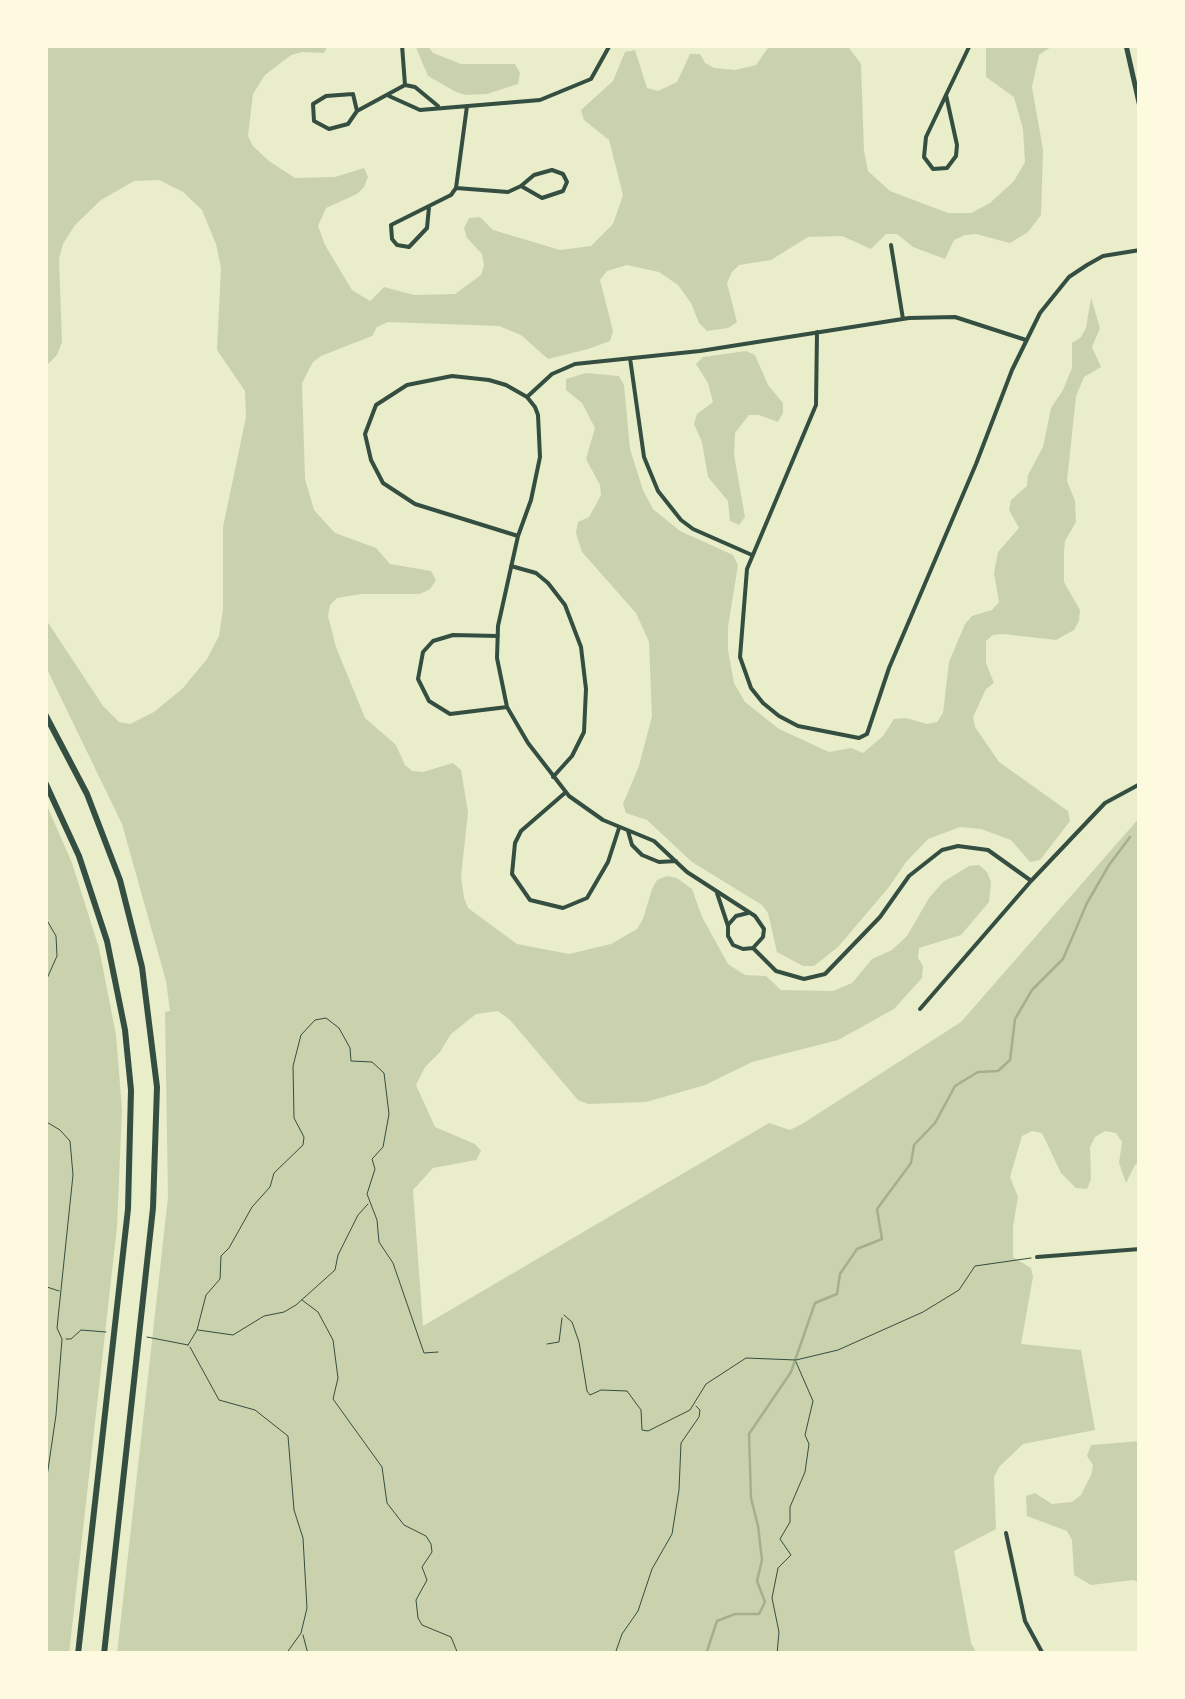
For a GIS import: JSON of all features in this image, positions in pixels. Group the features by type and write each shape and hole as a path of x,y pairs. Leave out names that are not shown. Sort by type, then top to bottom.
{"highway":[{"path":"45,714 87,794 120,880 142,967 155,1057 156,1178 104,1654"},
{"path":"45,782 79,856 103,927 120,1000 130,1090 128,1209 78,1654"}],"main road":[{"path":"1126,45 1140,108"}],"street":[{"path":"402,45 405,85"},
{"path":"389,96 414,109 540,100 590,79 610,45"},
{"path":"946,96 956,156 947,168 933,169 925,160 924,148 946,96 970,45"},
{"path":"356,111 352,94 326,96 314,104 314,121 329,129 348,124 356,111 405,85 416,88 440,108"},
{"path":"429,207 427,228 409,247 398,245 392,239 392,225 451,195 456,188 466,106"},
{"path":"456,188 508,192 534,175 552,170 564,174 567,182 564,192 542,198 521,186"},
{"path":"890,244 903,319"},
{"path":"817,332 816,405 752,555 742,593 740,657 752,688 763,703 798,726 859,738 868,734 895,652 1040,313 1069,277 1103,256 1140,250"},
{"path":"526,398 564,368 903,319 955,318 1026,340"},
{"path":"630,358 644,457 658,491 692,529 752,555"},
{"path":"518,536 415,504 376,472 365,434 371,413 384,398 407,384 432,378 489,380 526,398 538,415 540,456 518,536 498,636 499,680 507,707 566,792 603,820 654,841 717,893 756,916 764,929 753,948 742,950 733,945 717,893"},
{"path":"511,566 536,574 548,583 565,605 581,647 586,689 584,732 572,756 553,777"},
{"path":"498,636 453,635 433,641 423,652 418,679 424,694 441,711 460,714 507,707"},
{"path":"920,1009 1105,803 1140,784"},
{"path":"566,792 521,831 515,842 512,874 530,900 563,908 587,898 608,862 619,828"},
{"path":"628,831 632,845 642,854 659,862 676,862"},
{"path":"753,948 776,970 791,976 815,978 825,974 880,916 909,876 930,856 958,846 988,850 1031,881"},
{"path":"728,926 736,916 748,913"},
{"path":"1037,1257 1140,1248"},
{"path":"1006,1533 1025,1621 1043,1654"}],"path":[{"path":"45,917 56,936 58,956 45,984"},
{"path":"138,1336 172,1339 182,1346 188,1345 198,1330 206,1295 222,1273 221,1256 252,1207 270,1187 274,1173 303,1145 304,1137 294,1118 293,1066 301,1035 315,1020 326,1018 334,1022 350,1048 352,1060 372,1062 384,1073 388,1114 383,1147 372,1159 375,1169 367,1194 377,1220 379,1242 393,1264 424,1353 438,1352"},
{"path":"45,1121 70,1141 73,1155 58,1328 62,1338 45,1490"},
{"path":"198,1330 233,1334 302,1300 335,1270 338,1255 358,1216 370,1202"},
{"path":"547,1344 559,1342 564,1315 572,1322 579,1342 590,1396 601,1390 627,1391 640,1410 642,1430 659,1427 694,1404 706,1384 746,1358 817,1358 924,1312 958,1290 975,1266 1037,1257"},
{"path":"45,1282 62,1292"},
{"path":"302,1300 318,1312 333,1340 338,1378 333,1399 382,1466 386,1503 404,1525 426,1536 431,1544 432,1552 422,1567 426,1580 416,1600 418,1618 422,1625 451,1636 458,1654"},
{"path":"62,1338 71,1338 81,1330 104,1332"},
{"path":"188,1345 219,1400 255,1410 288,1436 307,1608 301,1633 286,1654"},
{"path":"777,1654 779,1632 772,1598 778,1568 790,1555 780,1539 790,1522 790,1506 805,1472 809,1444 804,1435 813,1401 794,1360"},
{"path":"616,1654 622,1634 638,1612 652,1569 672,1534 681,1443 699,1418 700,1410 694,1404"},
{"path":"301,1633 308,1654"}],"green space":[{"path":"45,45 328,45 324,53 291,55 265,75 253,94 248,136 269,161 295,178 335,177 364,168 368,177 364,187 326,208 318,226 352,290 370,301 384,287 414,295 455,294 481,275 482,254 467,238 464,228 469,218 480,217 493,230 560,250 591,246 613,224 623,195 609,140 584,120 581,110 613,81 625,52 635,50 647,88 658,91 677,82 690,54 700,54 714,68 735,70 756,65 770,45 847,45 861,64 868,171 890,191 948,213 971,213 990,203 1014,181 1025,162 1023,129 1014,97 986,77 986,45 1054,45 1039,55 1032,87 1043,150 1041,215 1028,232 1010,243 965,235 954,240 945,259 913,247 897,234 886,234 871,249 842,236 808,237 771,260 739,265 727,283 737,322 728,328 707,331 678,285 659,272 627,265 607,271 600,280 613,331 610,341 588,349 548,359 521,335 499,326 388,322 377,327 372,336 321,356 313,362 302,383 305,479 314,510 335,533 376,548 390,564 431,571 436,580 420,594 337,598 330,605 328,616 336,647 365,718 396,745 405,765 412,771 423,772 453,763 461,770 468,812 461,877 464,898 468,908 517,944 569,954 611,944 637,929 657,880 667,876 692,889 702,917 728,964 745,975 766,976 781,990 833,991 852,983 872,959 892,950 907,936 943,882 969,866 979,865 991,882 989,902 961,935 919,948 922,978 894,1009 838,1040 752,1062 705,1085 646,1102 588,1104 578,1100 510,1020 498,1011 476,1014 451,1034 416,1085 435,1127 475,1144 481,1151 476,1160 433,1168 413,1190 423,1326 769,1123 790,1130 802,1124 961,1022 1140,817 1140,1162 1126,1183 1119,1163 1122,1142 1116,1133 1105,1131 1095,1137 1090,1147 1091,1179 1087,1189 1076,1188 1061,1173 1042,1133 1032,1131 1022,1136 1010,1177 1018,1197 1013,1257 1031,1268 1033,1277 1021,1344 1081,1350 1095,1430 1023,1444 994,1477 996,1529 954,1551 971,1643 977,1654 117,1654 168,1197 165,1012 170,1011 166,981 122,824 45,665 45,618 103,706 119,722 130,724 154,712 183,688 207,659 219,636 223,609 223,527 246,417 245,391 217,350 221,268 216,244 202,210 183,192 159,180 134,181 101,200 75,225 63,244 59,259 62,342 57,355 45,367"},
{"path":"415,45 427,45 433,53 461,64 515,64 520,73 518,84 487,94 456,92 428,76"},
{"path":"1091,298 1100,328 1092,347 1101,367 1084,377 1076,396 1067,481 1075,501 1076,522 1065,541 1064,552 1064,582 1080,610 1079,621 1074,630 1056,640 1003,634 986,641 986,663 994,683 986,689 973,717 975,727 999,762 1068,811 1070,821 1040,860 1030,862 1011,840 981,829 960,827 928,839 838,947 814,966 803,966 777,952 768,913 762,905 692,862 647,820 626,813 623,804 639,766 652,716 649,642 636,613 582,552 576,533 578,522 589,517 601,495 586,459 595,428 582,403 566,390 566,379 586,373 619,376 624,385 630,449 653,509 680,531 733,555 738,565 728,650 734,683 745,702 779,729 829,752 851,748 863,753 883,736 894,719 937,722 943,713 949,662 965,624 999,602 994,573 998,552 1019,528 1009,510 1011,500 1027,486 1028,475 1043,447 1051,408 1072,368 1072,343 1086,328"},
{"path":"746,351 755,355 768,385 783,403 783,413 778,422 749,415 735,433 734,455 745,517 739,525 730,521 728,501 708,477 702,442 694,424 697,414 713,402 708,383 696,364 703,357"},
{"path":"45,801 72,863 99,948 116,1035 122,1109 117,1227 69,1654 45,1654"},
{"path":"1140,1441 1140,1583 1134,1580 1091,1585 1074,1575 1072,1540 1067,1531 1027,1516 1026,1496 1035,1493 1052,1504 1072,1502 1081,1495 1091,1475 1093,1465 1087,1456 1091,1445"}],"waterway":[{"path":"706,1654 717,1621 735,1614 759,1614 765,1602 757,1581 762,1560 751,1498 749,1434 791,1372 815,1303 837,1294 840,1274 857,1249 882,1239 877,1209 911,1163 914,1145 935,1123 955,1086 978,1072 998,1071 1010,1060 1015,1019 1032,990 1063,959 1087,903 1130,837"}]}
